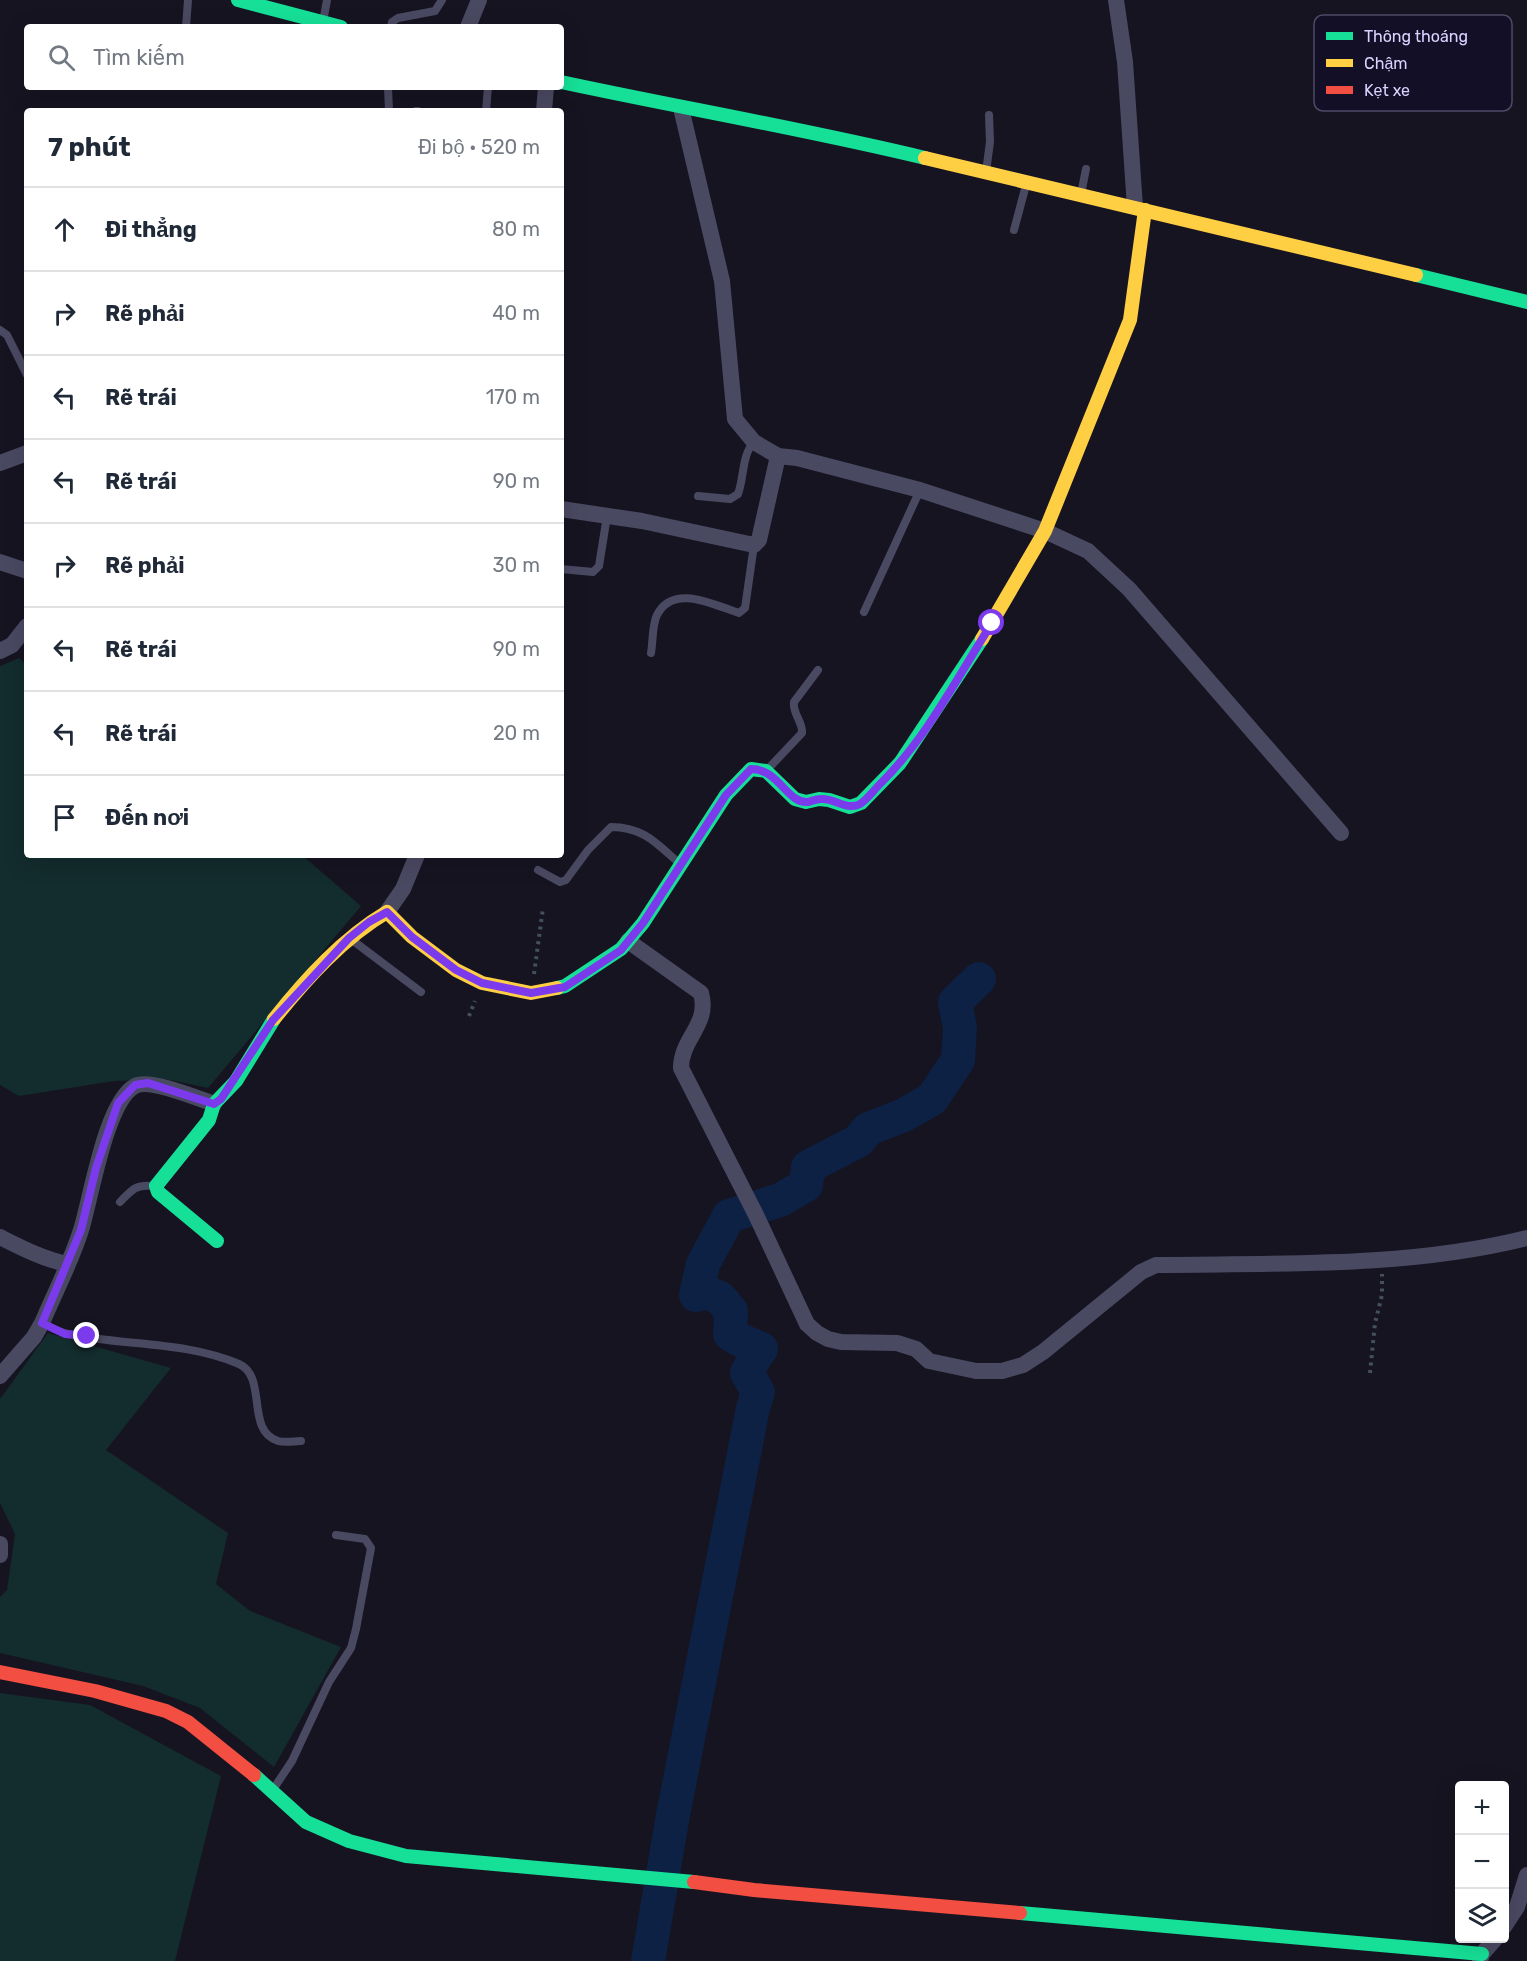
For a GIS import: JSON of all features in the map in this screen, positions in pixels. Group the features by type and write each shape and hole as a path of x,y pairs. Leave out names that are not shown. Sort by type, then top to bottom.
{"street":[{"path":"238,0 319,23"},
{"path":"469,24 479,0"},
{"path":"387,912 412,937 456,970 482,983 531,993 565,987 621,950 643,923 726,795 751,769 766,771 795,799 806,802 819,798 850,807 861,803 900,763 936,711 1022,574 1045,531 1130,320 1140,208 1116,0"},
{"path":"564,83 681,108 843,138 1527,302"},
{"path":"544,108 546,90"},
{"path":"681,108 722,281 735,419 754,442 778,456 797,458 920,490 1045,531 1088,551 1129,589 1341,833"},
{"path":"0,463 24,454"},
{"path":"564,509 642,521 754,545 759,540 778,456"},
{"path":"0,562 24,570"},
{"path":"0,651 12,645 24,630"},
{"path":"217,1241 158,1192 156,1186 209,1120 214,1104 232,1085 273,1020 349,938 369,922 387,912 403,889 416,858"},
{"path":"628,941 701,993 704,1003 699,1023 681,1055 681,1068 756,1215 807,1324 828,1339 841,1342 897,1343 916,1349 929,1361 976,1371 1002,1371 1023,1365 1044,1352 1141,1272 1156,1265 1332,1262 1450,1253 1527,1238"},
{"path":"0,1376 34,1337 42,1323 81,1230 96,1168 118,1103 125,1094 135,1085 148,1083 214,1104"},
{"path":"0,1237 50,1261 67,1264"},
{"path":"0,1544 0,1555"},
{"path":"0,1672 95,1691 166,1711 188,1722 236,1759 306,1822 349,1841 406,1856 722,1884 754,1890 1481,1958 1492,1943"},
{"path":"1509,1922 1522,1909 1527,1875"}],"lane":[{"path":"186,24 188,0"},
{"path":"319,23 327,0"},
{"path":"392,24 398,18 435,10 442,0"},
{"path":"388,90 389,108"},
{"path":"486,108 488,90"},
{"path":"986,172 990,142 989,115"},
{"path":"1081,194 1086,169"},
{"path":"1014,230 1027,182"},
{"path":"0,330 7,336 24,369"},
{"path":"698,496 730,499 738,494 743,481 748,448 754,442"},
{"path":"864,612 920,490"},
{"path":"564,569 596,571 599,566 607,516"},
{"path":"651,653 657,616 669,601 685,597 739,613 745,608 754,545"},
{"path":"766,771 802,733 793,707 794,702 818,670"},
{"path":"538,870 560,882 566,880 593,844 611,827 628,827 651,839 681,865"},
{"path":"349,938 421,992"},
{"path":"120,1202 133,1189 142,1185 156,1186"},
{"path":"42,1323 65,1334 212,1355 245,1367 252,1378 262,1428 270,1437 280,1442 301,1441"},
{"path":"272,1791 292,1761 329,1682 351,1648 356,1629 371,1548 365,1539 336,1535"}],"path":[{"path":"531,993 543,908"},
{"path":"1371,1373 1375,1323 1382,1295 1383,1258"}],"green space":[{"path":"19,658 24,663 24,858 305,858 361,906 208,1088 165,1079 114,1081 19,1096 0,1085 0,666"},
{"path":"48,1333 171,1368 106,1450 228,1533 216,1584 250,1611 341,1647 274,1767 200,1708 143,1686 0,1653 0,1597 7,1590 15,1534 0,1503 0,1399"},
{"path":"0,1693 90,1705 221,1776 175,1961 0,1961"}],"waterway":[{"path":"648,1961 673,1815 758,1392 747,1373 761,1349 730,1334 731,1311 720,1298 706,1292 696,1295 703,1264 729,1216 780,1200 806,1185 808,1167 858,1141 868,1129 904,1115 932,1099 958,1060 960,1028 955,1002 979,979"}],"traffic: fast":[{"path":"238,0 330,24"},
{"path":"564,83 925,158"},
{"path":"1416,275 1527,302"},
{"path":"557,988 565,986 621,949 643,923 726,795 751,769 766,771 795,799 806,802 819,799 829,800 850,807 861,803 900,763 982,639"},
{"path":"217,1241 158,1192 156,1186 209,1120 214,1104 236,1081 274,1019"},
{"path":"254,1775 306,1822 349,1841 406,1856 694,1882"},
{"path":"1020,1913 1482,1954"}],"traffic: slow":[{"path":"925,158 1416,275"},
{"path":"982,639 1045,531 1130,320 1145,210"},
{"path":"274,1019 326,960 355,934 387,912 412,937 456,970 482,983 531,993 557,988"}],"traffic: jam":[{"path":"0,1672 95,1691 166,1711 188,1722 254,1775"},
{"path":"694,1882 754,1890 1020,1913"}],"route":[{"path":"87,1336 65,1334 42,1323 81,1230 96,1168 118,1103 135,1085 148,1083 214,1104 232,1085 273,1020 349,938 369,922 387,912 412,937 456,970 482,983 531,993 565,987 621,950 643,923 726,795 751,769 766,771 795,799 806,802 819,798 850,807 861,803 900,763 992,623"}]}
